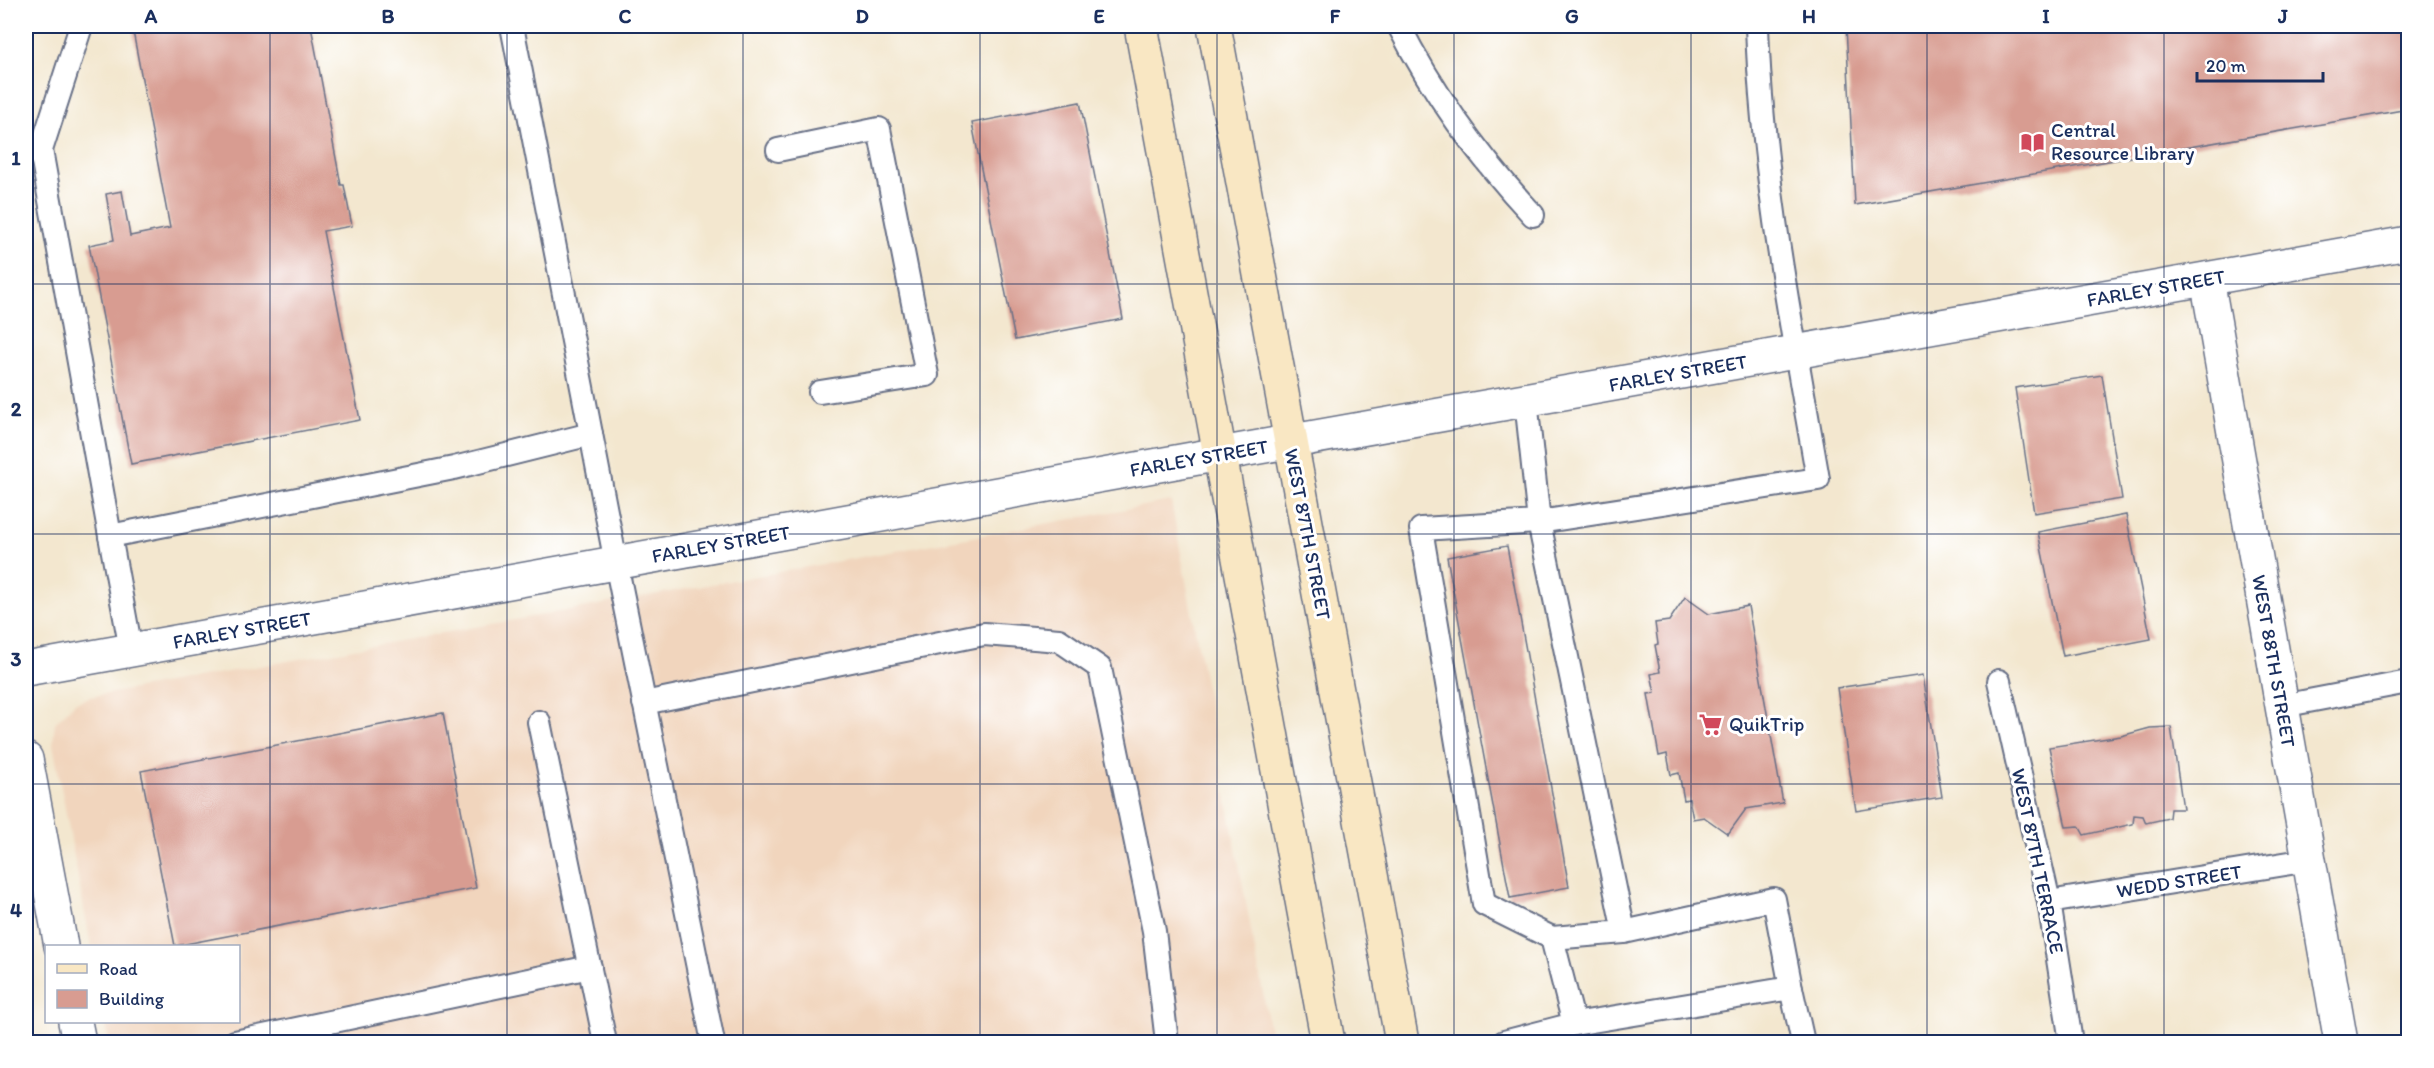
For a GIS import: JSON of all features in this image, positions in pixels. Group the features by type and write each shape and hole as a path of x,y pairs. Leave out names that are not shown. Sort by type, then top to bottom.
{"main road":[{"path":"1141,26 1328,1042"},
{"name":"WEST 87TH STREET","path":"1214,26 1402,1042"}],"street":[{"name":"FARLEY STREET","path":"26,669 2409,243"},
{"name":"WEST 88TH STREET","path":"2207,279 2341,1042"},
{"path":"26,759 61,945"},
{"path":"75,1023 80,1042"}],"lane":[{"path":"81,26 40,150 132,650"},
{"path":"512,26 616,563 713,1042"},
{"path":"1399,26 1419,67 1454,118 1495,174 1533,215"},
{"path":"1757,26 1759,80 1773,204 1818,478 1539,522 1421,529 1484,904 1552,938 1624,932 1774,899 1803,1042"},
{"path":"778,150 879,129 927,375 820,392"},
{"path":"1526,400 1539,522 1624,932"},
{"path":"110,536 454,468 591,434"},
{"path":"644,703 984,634 1059,640 1100,668 1154,931 1167,1042"},
{"name":"WEST 87TH TERRACE","path":"1999,681 2049,902 2071,1042"},
{"path":"2282,706 2409,682"},
{"path":"539,722 605,1042"},
{"name":"WEDD STREET","path":"2049,902 2309,860"},
{"path":"1552,938 1574,1024"},
{"path":"235,1042 590,967"},
{"path":"1504,1042 1530,1039 1574,1024 1791,988"}],"shaded area":[{"path":"1171,501 1272,1042 109,1042 105,1023 240,1023 240,945 91,945 53,744 55,723 75,703 90,697"}],"building":[{"path":"132,26 311,26 341,185 344,185 352,226 323,231 360,420 131,464 89,245 114,240 106,194 122,191 130,236 170,228"},
{"name":"Central Resource Library","path":"1846,26 2408,26 2408,109 1855,205"},
{"path":"1080,102 1123,319 1015,340 972,123"},
{"path":"2102,375 2122,499 2034,513 2015,388"},
{"path":"2126,515 2151,639 2063,656 2038,532"},
{"path":"1507,546 1569,887 1510,898 1447,557"},
{"name":"QuikTrip","path":"1685,597 1709,614 1748,606 1783,803 1746,809 1728,834 1704,817 1693,819 1689,799 1684,800 1679,773 1671,775 1667,754 1659,756 1648,694 1655,693 1651,674 1660,672 1655,645 1658,644 1655,623 1669,621"},
{"path":"1923,675 1942,797 1856,811 1837,688"},
{"path":"443,713 476,888 175,945 141,771"},
{"path":"2171,727 2183,809 2170,809 2169,818 2146,823 2143,816 2134,815 2133,824 2084,835 2079,826 2066,827 2049,747 2121,736 2150,728"}],"place":[{"name":"Central Resource Library","path":"2033,142"},
{"name":"QuikTrip","path":"1711,724"}]}
